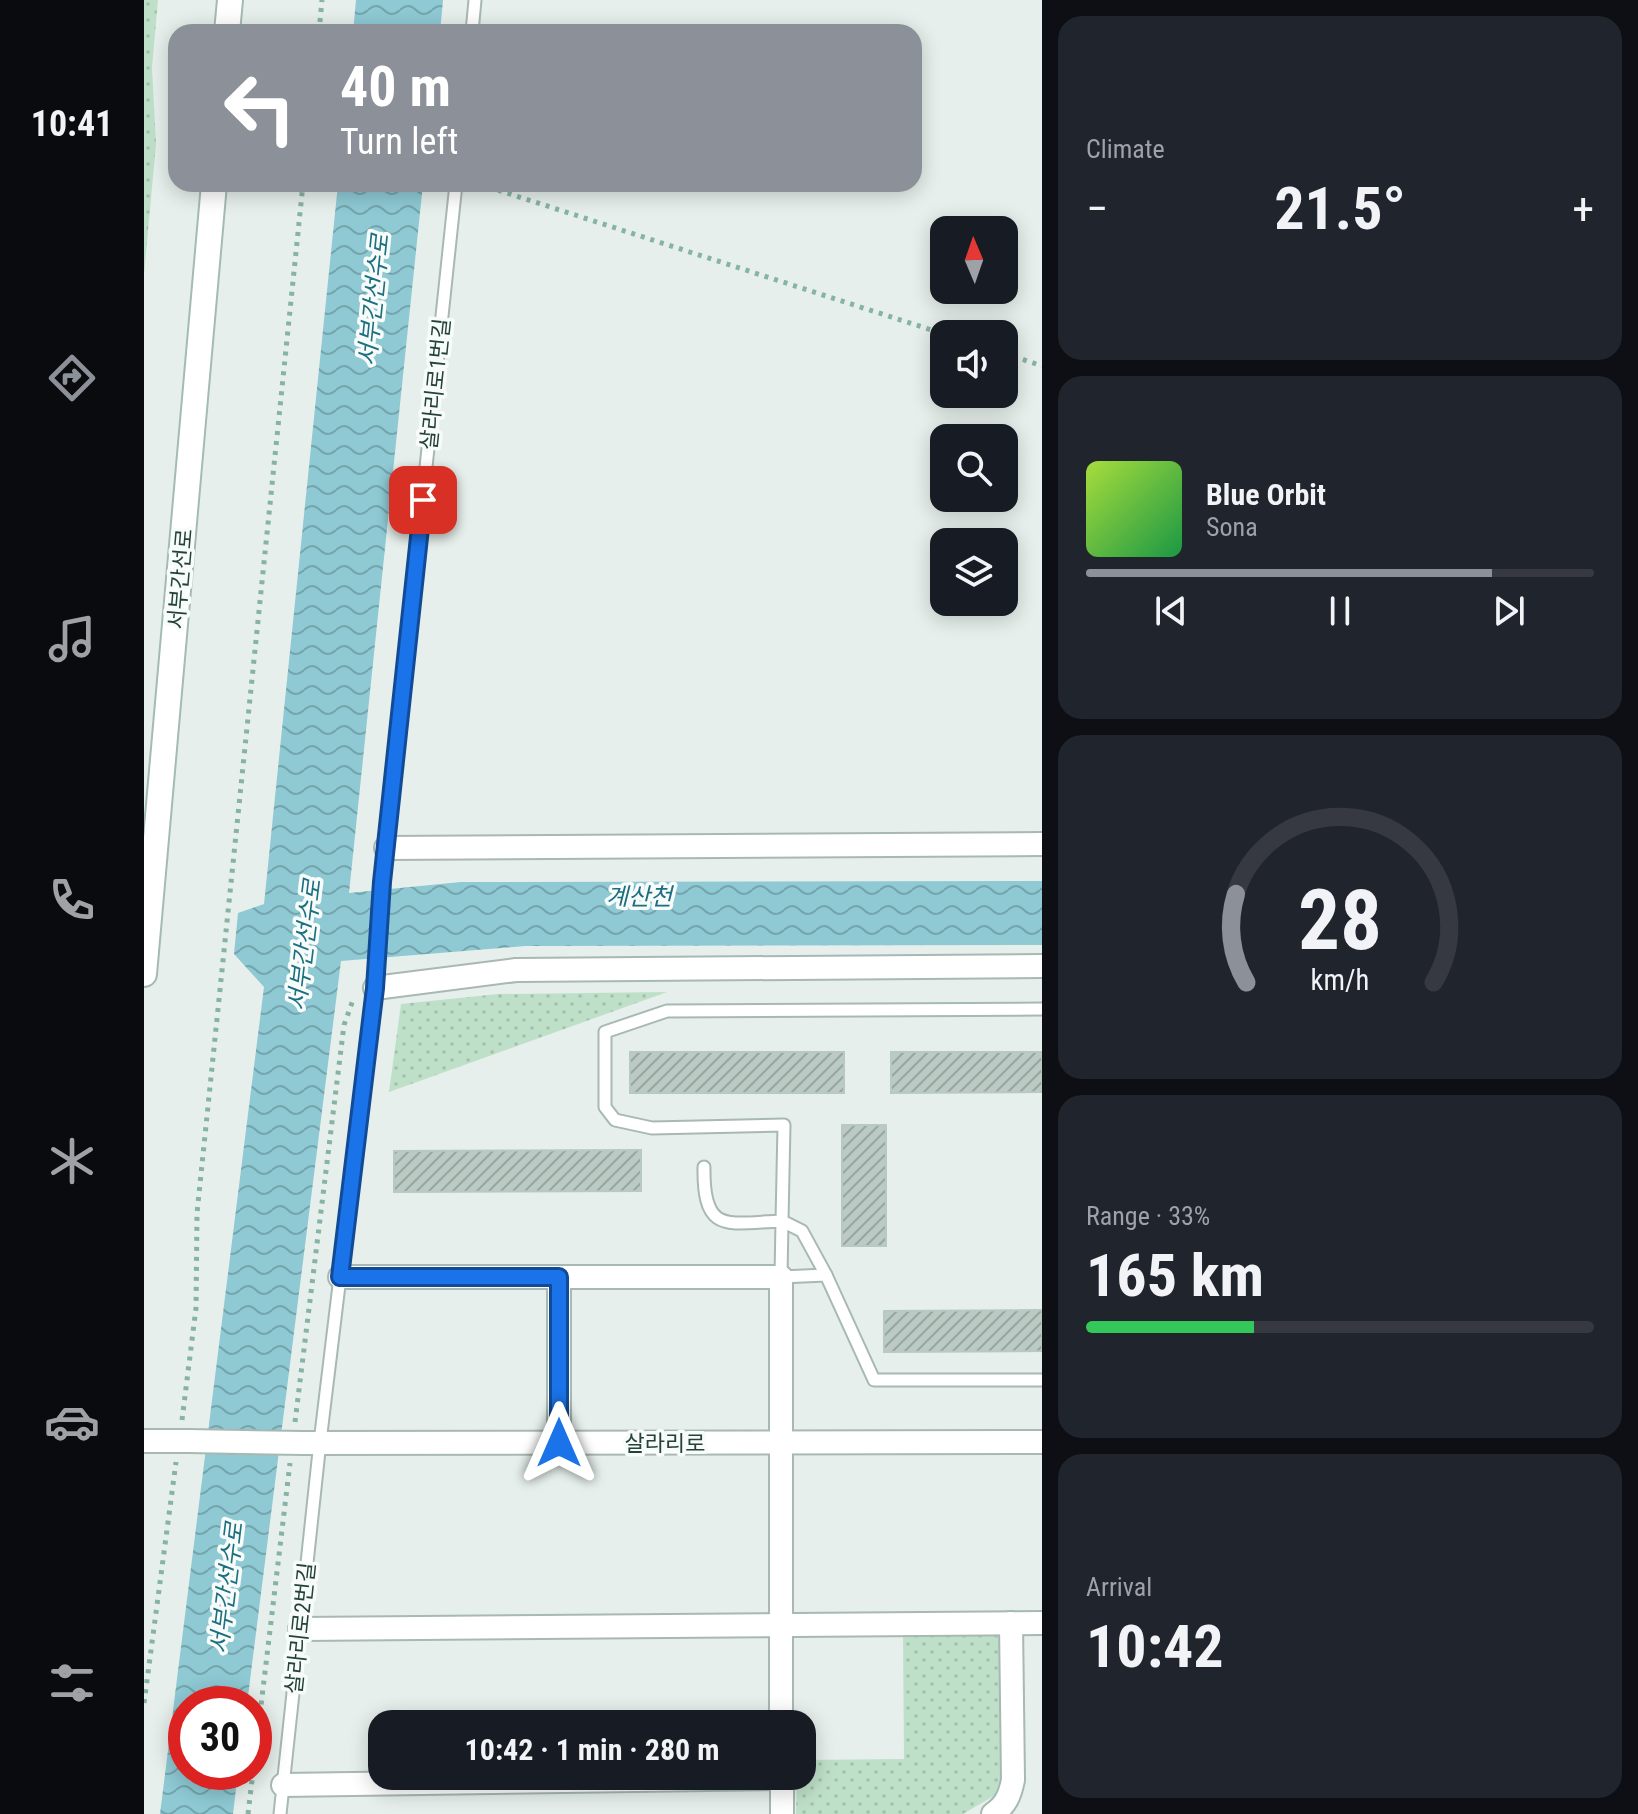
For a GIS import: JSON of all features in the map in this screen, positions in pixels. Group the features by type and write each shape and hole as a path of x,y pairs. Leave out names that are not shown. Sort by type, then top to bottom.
{"main road":[{"path":"228,24 230,0"},
{"name":"서부간선로","path":"144,974 213,192"}],"street":[{"path":"386,848 1042,844"},
{"path":"376,978 516,970 1042,966"},
{"path":"340,1277 781,1277 781,1710"},
{"path":"559,1277 559,1443"},
{"name":"살라리로","path":"144,1441 1042,1442"},
{"path":"993,1814 1002,1808 1013,1780 1011,1623"},
{"path":"300,1629 1042,1623"},
{"path":"283,1785 368,1784"},
{"path":"782,1790 782,1814"}],"lane":[{"path":"473,24 475,0"},
{"name":"살라리로1번길","path":"302,1442 340,1277 376,978 382,887 455,192"},
{"path":"826,1275 781,1277 784,1125 652,1128 615,1120 605,1107 605,1032 667,1011 1042,1009"},
{"path":"704,1167 704,1196 711,1214 725,1223 782,1221 802,1231 826,1275 874,1380 1042,1380"},
{"name":"살라리로2번길","path":"280,1814 300,1629 302,1442"}],"path":[{"path":"320,24 322,0"},
{"path":"144,1703 183,1441 196,1308 197,1213 302,192"},
{"path":"504,192 930,329"},
{"path":"1018,358 1042,366"},
{"path":"266,1686 302,1442 344,1025 353,999 376,978"},
{"path":"248,1814 251,1790"}],"green space":[{"path":"144,0 158,0 152,67 156,144 144,275"},
{"path":"667,992 389,1092 401,1004 498,994"},
{"path":"1000,1633 1001,1786 997,1794 963,1814 796,1814 797,1790 816,1790 816,1760 904,1759 903,1634"}],"water":[{"path":"356,0 443,0 441,24 354,24"},
{"path":"337,192 422,192 349,893 461,882 1042,881 1042,945 525,946 341,961 249,1686 176,1686 264,987 234,954 238,913 264,904"},
{"path":"168,1750 168,1790 236,1790 233,1814 160,1814"}],"building":[{"path":"630,1052 844,1052 844,1093 630,1093"},
{"path":"891,1052 1042,1052 1042,1092 891,1093"},
{"path":"842,1125 886,1125 886,1246 842,1246"},
{"path":"641,1150 641,1191 394,1192 394,1151"},
{"path":"1042,1310 1042,1351 884,1352 884,1311"}],"route":[{"path":"423,500 382,882 375,988 340,1277 559,1277 559,1443"}],"water label":[{"name":"서부간선수로","path":"374,300"},
{"name":"계산천","path":"639,897"},
{"name":"서부간선수로","path":"305,945"},
{"name":"서부간선수로","path":"227,1588"}]}
